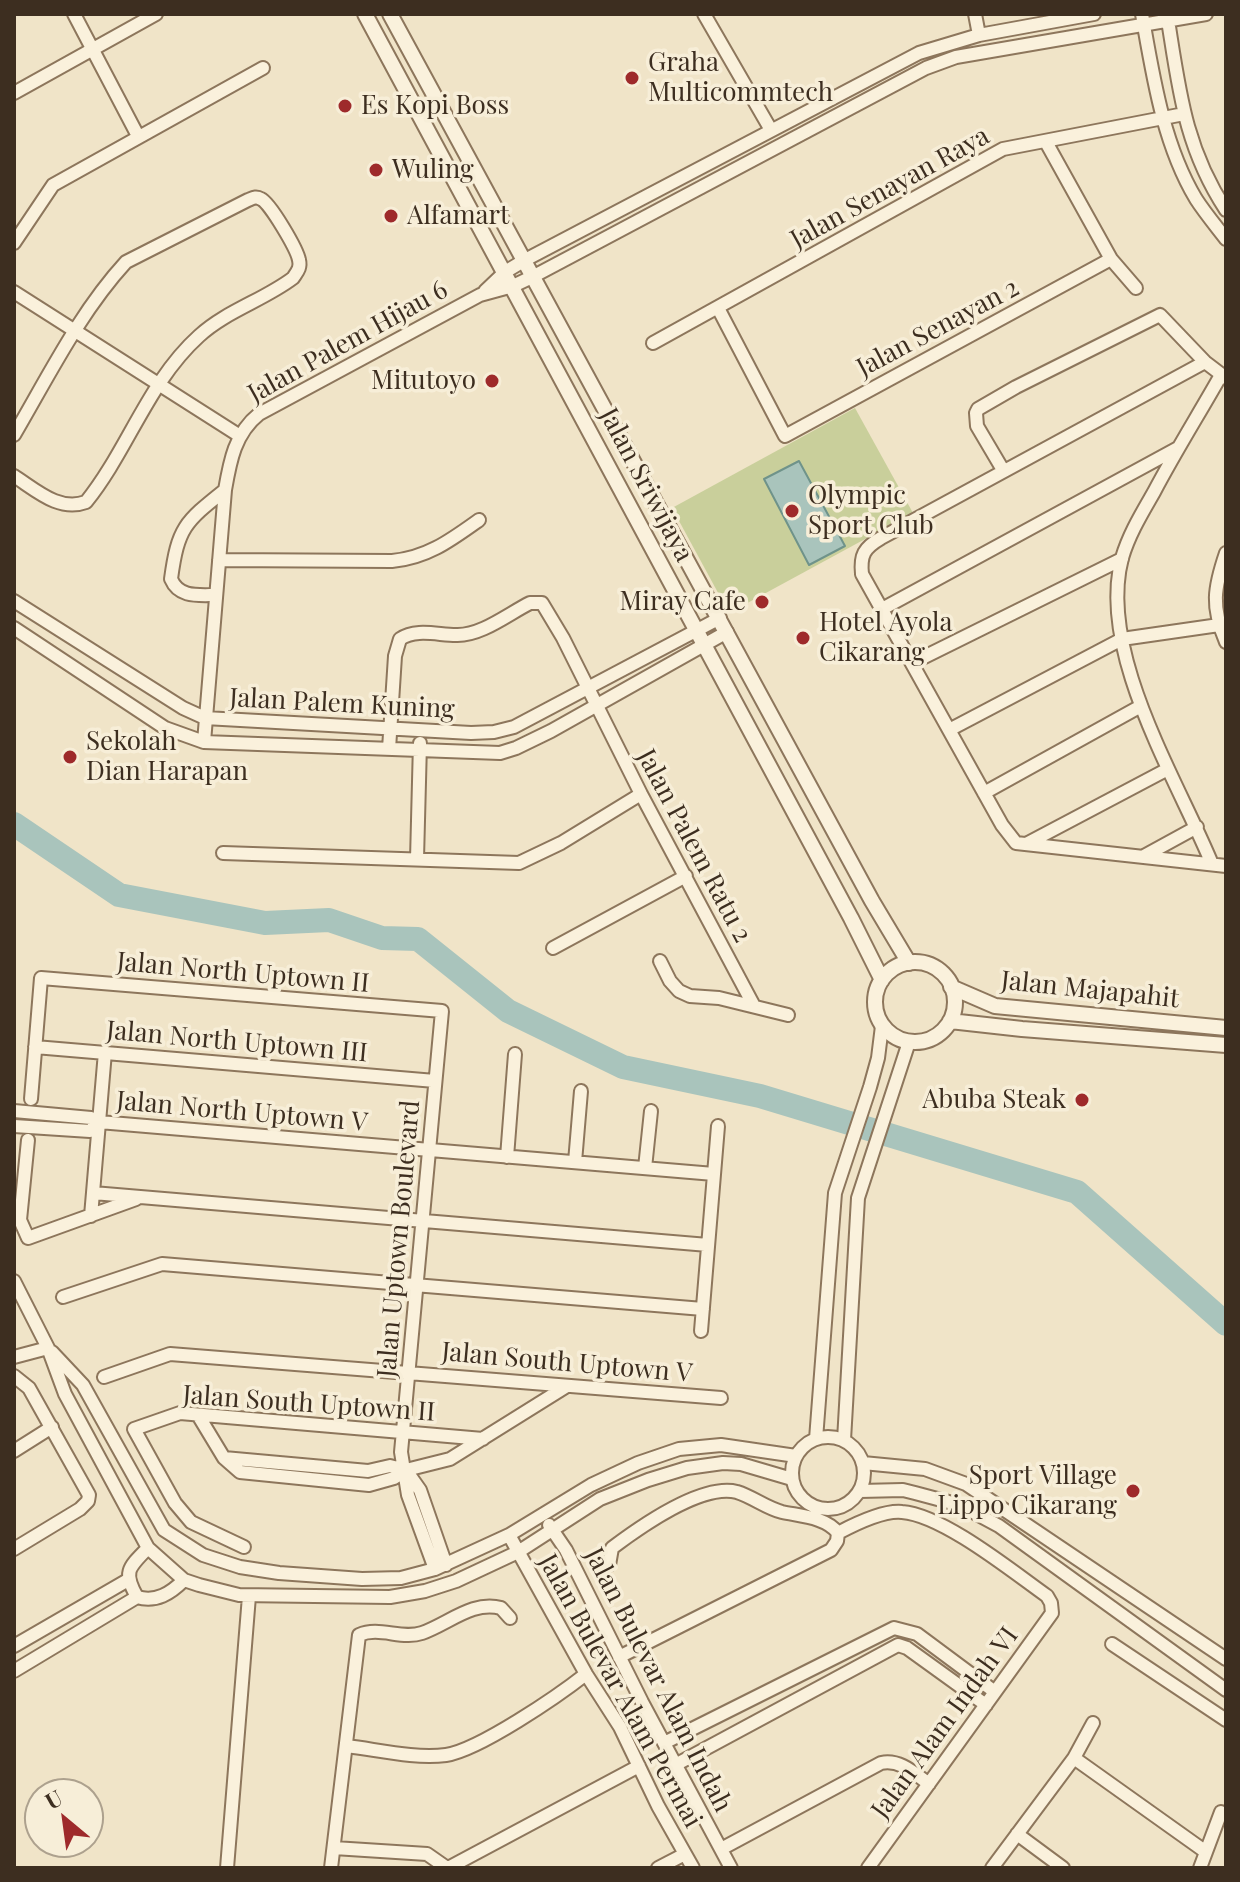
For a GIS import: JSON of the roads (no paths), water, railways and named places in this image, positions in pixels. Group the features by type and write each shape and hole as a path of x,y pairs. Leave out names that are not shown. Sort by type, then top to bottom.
{"street":[{"path":"74,14 138,136"},
{"path":"14,93 156,14"},
{"name":"Jalan Sriwijaya","path":"365,14 882,980"},
{"name":"Jalan Sriwijaya","path":"390,14 872,901 909,963"},
{"path":"704,14 771,130"},
{"path":"975,14 979,35"},
{"path":"483,293 505,272 525,260 919,53 979,35 1094,14"},
{"path":"483,293 513,286 534,276 926,68 956,57 1143,20 1206,14"},
{"path":"1167,18 1193,148 1203,173 1225,208 1208,216"},
{"path":"1143,20 1165,119 1182,173 1226,239"},
{"path":"14,243 53,185 263,68"},
{"name":"Jalan Senayan Raya","path":"653,343 1003,149 1184,114"},
{"path":"1046,142 1111,259 1136,288"},
{"path":"14,435 75,331 126,262 248,200 256,197 263,199 294,250 300,262 299,270 274,291 206,330 188,346 158,384 86,502 69,506 54,502 14,476"},
{"name":"Jalan Senayan 2","path":"718,308 785,436 1111,259"},
{"path":"14,292 240,436 230,461 225,490 204,742"},
{"name":"Jalan Palem Hijau 6","path":"240,436 248,423 259,414 483,293"},
{"path":"1003,470 977,426 975,418 978,409 1160,315 1205,362 1224,377 1178,448 1135,526 1122,559 1118,600 1122,639 1141,706 1212,864"},
{"path":"1205,362 867,546 861,558 862,574 984,793 1016,843 1226,866"},
{"path":"882,609 1178,448"},
{"path":"216,595 182,592 171,579 181,531 187,522 225,490"},
{"path":"219,560 413,559 427,554 479,520"},
{"path":"1226,553 1215,596 1226,642"},
{"path":"912,663 1122,559"},
{"name":"Jalan Palem Kuning","path":"14,601 183,708 205,718 471,733 505,730 697,631 724,625"},
{"name":"Jalan Palem Ratu 2","path":"390,729 395,656 397,645 404,636 420,633 465,635 537,602 542,603 754,1006"},
{"name":"Jalan Palem Kuning","path":"14,628 165,728 204,742 507,752 704,645 724,625"},
{"path":"949,730 1122,639 1223,625"},
{"path":"984,793 1141,706"},
{"path":"389,749 390,729"},
{"path":"417,859 420,731"},
{"path":"1026,844 1168,769"},
{"path":"223,853 519,863 561,843 641,794"},
{"path":"1143,856 1197,827"},
{"path":"553,948 686,876"},
{"path":"660,961 679,991 702,999 719,998 788,1015"},
{"path":"816,1439 835,1193 878,1058 882,1026 875,1003 882,980 889,972 909,963 929,965 946,978 955,1004 950,1021 937,1035 919,1042 909,1042 899,1039 882,1026"},
{"name":"Jalan North Uptown II","path":"35,1047 41,978 442,1011"},
{"name":"Jalan Majapahit","path":"951,987 995,1006 1226,1028"},
{"name":"Jalan Uptown Boulevard","path":"406,1470 401,1452 442,1011"},
{"name":"Jalan Majapahit","path":"950,1021 1226,1045"},
{"path":"844,1440 858,1198 909,1042"},
{"path":"31,1099 35,1047"},
{"name":"Jalan North Uptown III","path":"35,1047 435,1081"},
{"path":"91,1216 105,1052"},
{"path":"507,1157 515,1054"},
{"path":"575,1162 581,1091"},
{"path":"14,1111 91,1118 99,1122"},
{"path":"645,1168 651,1111"},
{"path":"14,1126 90,1131 99,1122"},
{"name":"Jalan North Uptown V","path":"99,1122 714,1174"},
{"path":"701,1331 718,1126"},
{"path":"28,1140 20,1220 28,1238 143,1197"},
{"path":"93,1193 708,1245"},
{"path":"63,1297 162,1264 703,1309"},
{"path":"14,1281 48,1348 65,1394 148,1548 184,1580 239,1595 390,1597 413,1593 456,1581 518,1552 600,1499 687,1468 741,1464 792,1479"},
{"path":"48,1348 83,1385 164,1530 203,1555 240,1567 279,1573 362,1579 401,1578 440,1567 509,1535 591,1485 638,1463 679,1449 721,1445 796,1456"},
{"path":"14,1357 48,1348"},
{"name":"Jalan South Uptown V","path":"104,1377 170,1354 721,1398"},
{"path":"14,1376 29,1388 88,1490 88,1501 80,1509 14,1549"},
{"path":"198,1415 224,1458 240,1472 369,1485 394,1478 406,1470 450,1459 567,1386"},
{"name":"Jalan South Uptown II","path":"244,1547 191,1522 175,1503 134,1429 180,1413 483,1439"},
{"path":"14,1451 52,1427"},
{"path":"830,1437 844,1440 859,1454 863,1463 864,1482 860,1491 844,1506 821,1509 802,1499 792,1479 796,1456 816,1439 830,1437"},
{"path":"863,1463 925,1469 966,1484 1226,1659"},
{"path":"406,1470 420,1490 440,1567"},
{"path":"860,1491 903,1490 960,1505 999,1526 1226,1690"},
{"path":"609,1565 612,1548 627,1536 710,1491 738,1492 771,1509 831,1524 838,1533 831,1550 619,1657"},
{"name":"Jalan Alam Indah VI","path":"838,1533 863,1520 902,1512 938,1524 984,1551 1047,1596 1052,1613 868,1868"},
{"name":"Jalan Bulevar Alam Indah","path":"540,1517 566,1550 731,1868"},
{"name":"Jalan Bulevar Alam Permai","path":"509,1535 586,1674 620,1727 658,1806 693,1868"},
{"path":"148,1548 130,1569 128,1580 137,1597 143,1600 161,1597 184,1580"},
{"path":"14,1646 128,1580"},
{"path":"227,1868 249,1596"},
{"path":"14,1671 137,1597"},
{"path":"331,1868 359,1635 373,1631 420,1634 482,1606 501,1608 510,1618"},
{"path":"898,1645 901,1628"},
{"path":"664,1743 887,1630 901,1628 917,1634 995,1692"},
{"path":"1112,1644 1226,1720"},
{"path":"677,1764 898,1645 907,1648 986,1705"},
{"path":"347,1746 430,1756 456,1753 537,1708 586,1674"},
{"path":"992,1868 1074,1758 1093,1723"},
{"path":"1074,1758 1206,1852"},
{"path":"721,1849 881,1763 890,1761 900,1764 929,1784"},
{"path":"334,1848 427,1854 448,1868 639,1766"},
{"path":"1200,1868 1221,1812"},
{"path":"1017,1834 1063,1868"},
{"path":"658,1868 685,1854"}],"water":[{"path":"799,461 845,546 809,565 764,479"}],"waterway":[{"path":"14,824 119,895 265,923 329,920 382,938 418,939 508,1011 623,1067 760,1096 1077,1192 1226,1324"}],"place":[{"name":"Graha Multicommtech","path":"632,78"},
{"name":"Es Kopi Boss","path":"345,106"},
{"name":"Wuling","path":"376,170"},
{"name":"Alfamart","path":"391,216"},
{"name":"Mitutoyo","path":"492,381"},
{"name":"Olympic Sport Club","path":"792,511"},
{"name":"Miray Cafe","path":"762,602"},
{"name":"Hotel Ayola Cikarang","path":"803,638"},
{"name":"Sekolah Dian Harapan","path":"70,757"},
{"name":"Abuba Steak","path":"1082,1100"},
{"name":"Sport Village Lippo Cikarang","path":"1133,1491"}]}
